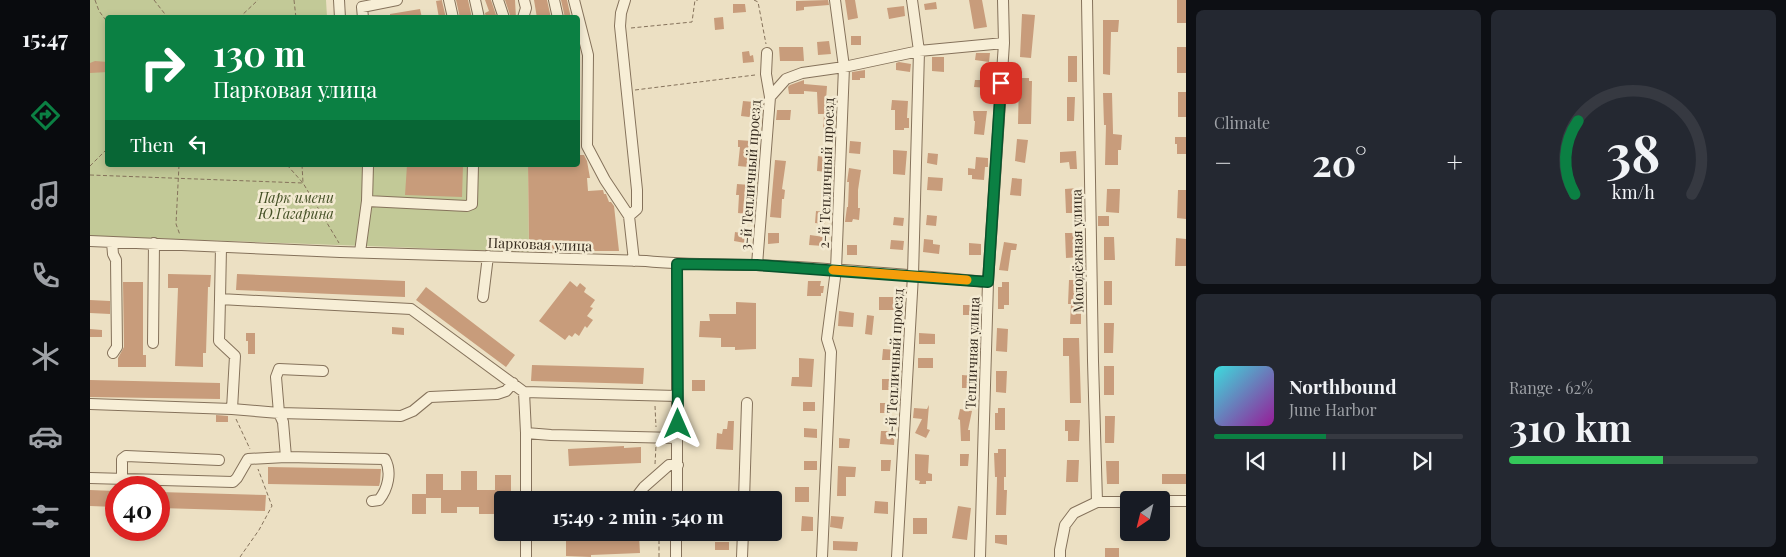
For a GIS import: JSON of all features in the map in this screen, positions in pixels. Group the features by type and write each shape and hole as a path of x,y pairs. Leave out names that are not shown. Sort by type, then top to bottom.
{"street":[{"path":"339,0 340,15"},
{"path":"363,15 362,7 384,1 397,0"},
{"path":"449,0 452,15"},
{"path":"475,0 478,15"},
{"path":"498,0 503,15"},
{"path":"524,0 526,8 524,15"},
{"path":"554,0 557,15"},
{"path":"574,0 578,15"},
{"path":"626,0 620,13 620,29 637,190 637,209 630,216"},
{"name":"2-й Тепличный проезд","path":"822,557 831,352 827,339 836,270 844,67 835,0"},
{"name":"1-й Тепличный проезд","path":"897,557 913,275 919,51 912,0"},
{"name":"Тепличная улица","path":"980,557 988,282 1004,43 1003,0"},
{"name":"Молодёжная улица","path":"1087,0 1093,361 1098,502"},
{"path":"580,24 588,55 587,146 605,180 630,216 634,261"},
{"path":"770,97 786,79 802,73 844,67 919,51 1004,43"},
{"name":"3-й Тепличный проезд","path":"757,265 770,97 766,74 767,53"},
{"path":"360,252 367,201 368,167"},
{"path":"367,201 467,206 472,204 473,167"},
{"name":"Парковая улица","path":"90,241 340,252 757,265 988,282"},
{"path":"112,242 113,254 116,260 117,303 117,347 113,353"},
{"path":"153,343 154,243"},
{"path":"221,247 219,341 235,356 232,409"},
{"path":"482,297 488,256"},
{"path":"677,264 677,491"},
{"path":"220,299 412,309 524,392 678,396"},
{"path":"286,457 276,377 279,369 323,371"},
{"path":"90,404 232,409 279,413 401,416 413,411 430,397 497,394 506,391 513,383"},
{"path":"524,392 526,491"},
{"path":"744,491 746,403"},
{"path":"526,432 552,435 677,438"},
{"path":"122,476 122,459 126,456 219,460"},
{"path":"170,479 233,482 248,459 254,458 385,460 389,467 387,491 379,500 372,501"},
{"path":"641,491 670,466 678,465"},
{"path":"90,478 105,478"},
{"path":"1170,501 1186,501"},
{"path":"1060,557 1065,525 1074,513 1098,502 1120,502"},
{"path":"526,541 526,557"},
{"path":"676,541 676,557"},
{"path":"742,557 743,541"}],"path":[{"path":"95,0 99,11 105,18"},
{"path":"154,0 166,15"},
{"path":"242,15 258,0"},
{"path":"294,0 296,15"},
{"path":"620,29 692,22 695,0 698,0"},
{"path":"754,0 758,2 767,53"},
{"path":"627,91 766,74"},
{"path":"90,166 105,151"},
{"path":"179,167 176,224 180,235 180,246"},
{"path":"289,167 303,183 339,243 340,252"},
{"path":"302,167 303,183"},
{"path":"90,176 303,183"},
{"path":"655,396 656,491"},
{"path":"232,409 254,458 272,506 240,557"},
{"path":"659,557 660,541"}],"green space":[{"name":"Парк имени Ю.Гагарина","path":"90,0 326,0 327,15 105,15 105,167 528,167 529,252 90,236"}],"building":[{"path":"442,0 445,15 438,15 436,1"},
{"path":"456,0 468,0 471,15 459,15"},
{"path":"485,0 491,0 496,15 485,15 485,13 489,11"},
{"path":"505,0 515,0 516,15 510,15"},
{"path":"534,0 547,0 550,15 536,15"},
{"path":"561,0 567,0 570,15 564,15"},
{"path":"828,0 829,5 804,7 804,10 796,11 796,1"},
{"path":"845,0 855,0 858,18 848,20"},
{"path":"969,0 982,0 987,27 974,29"},
{"path":"1177,0 1186,0 1186,23 1177,23"},
{"path":"936,2 937,9 925,10 924,4"},
{"path":"733,4 745,4 746,12 733,13"},
{"path":"904,6 905,16 889,19 887,8"},
{"path":"420,9 421,15 390,15"},
{"path":"1022,14 1035,15 1031,58 1020,57"},
{"path":"723,17 724,29 715,30 714,18"},
{"path":"1103,20 1119,20 1118,32 1111,32 1110,75 1103,74"},
{"path":"851,36 861,36 861,45 851,45"},
{"path":"829,41 831,54 818,55 817,42"},
{"path":"779,47 803,47 804,61 780,61"},
{"path":"1177,47 1186,47 1186,73 1177,73"},
{"path":"749,51 750,56 753,55 754,62 743,63 742,52"},
{"path":"976,53 990,53 989,62 975,60"},
{"path":"1068,56 1077,56 1077,82 1068,82"},
{"path":"932,57 944,57 944,72 932,71"},
{"path":"95,61 105,62 105,72 90,73 90,63"},
{"path":"896,63 911,64 910,72 896,70"},
{"path":"865,70 865,78 852,80 852,72"},
{"path":"1019,78 1029,78 1029,81 1032,81 1031,124 1018,124"},
{"path":"804,80 804,84 827,86 826,100 836,100 833,131 823,130 824,114 818,114 817,92 804,91 804,94 789,94 788,87 790,85"},
{"path":"975,80 988,80 988,88 974,87"},
{"path":"1178,92 1186,92 1186,117 1178,117"},
{"path":"1103,93 1112,93 1113,134 1122,135 1121,150 1118,150 1118,165 1105,165 1106,125 1104,125"},
{"path":"1067,97 1075,97 1074,121 1067,121"},
{"path":"892,100 908,101 907,118 909,118 909,128 895,130 895,110 891,110"},
{"path":"743,101 754,102 754,110 758,110 757,118 741,116"},
{"path":"777,110 791,110 790,120 776,120"},
{"path":"973,111 987,111 984,135 974,134 975,121"},
{"path":"1175,137 1186,137 1186,154 1177,154"},
{"path":"1017,139 1028,140 1025,163 1015,161"},
{"path":"738,140 751,141 748,167 738,166 740,147 738,147"},
{"path":"850,141 861,142 860,154 849,153"},
{"path":"893,150 907,151 905,175 893,174"},
{"path":"1076,151 1077,169 1070,169 1069,162 1060,163 1060,152"},
{"path":"928,153 938,154 937,165 927,163"},
{"path":"580,155 584,155 590,178 587,178 588,191 603,190 609,202 614,206 619,251 546,251 546,243 529,243 528,167 580,167"},
{"path":"818,156 829,158 827,172 817,171"},
{"path":"976,157 988,158 988,167 985,167 984,180 972,179 972,175 968,175 968,168 975,169"},
{"path":"775,160 786,161 782,189 785,190 784,199 782,199 781,218 770,217"},
{"path":"407,167 463,167 462,197 405,195"},
{"path":"849,168 861,170 858,190 858,208 860,208 859,220 853,219 852,222 845,222 848,207 849,182 847,182"},
{"path":"928,177 943,178 942,191 927,190"},
{"path":"1012,178 1022,179 1021,196 1010,195"},
{"path":"737,184 750,185 748,214 738,213 739,195 736,195"},
{"path":"1078,188 1078,213 1066,213 1065,189"},
{"path":"1107,189 1120,189 1119,213 1106,212"},
{"path":"1178,190 1186,190 1186,219 1177,218"},
{"path":"816,211 826,212 825,224 815,223"},
{"path":"927,215 937,216 936,226 926,225"},
{"path":"1098,216 1109,216 1109,226 1098,226"},
{"path":"894,217 904,218 903,226 893,225"},
{"path":"735,232 746,234 745,243 734,241"},
{"path":"768,233 779,233 779,243 768,244"},
{"path":"1065,233 1080,233 1081,257 1066,258"},
{"path":"810,235 824,237 823,246 809,245"},
{"path":"1104,237 1114,237 1115,260 1104,260"},
{"path":"1176,238 1186,239 1186,266 1175,266"},
{"path":"924,239 933,240 933,244 940,245 939,254 923,252"},
{"path":"891,240 904,241 903,250 890,249"},
{"path":"1004,242 1017,244 1016,250 1011,250 1008,271 999,270"},
{"path":"969,243 981,244 981,255 969,255"},
{"path":"847,245 857,245 857,255 847,255"},
{"path":"168,274 211,275 210,287 208,287 206,353 203,353 203,367 175,366 178,288 168,288"},
{"path":"237,274 405,281 405,297 236,290"},
{"path":"1069,280 1080,280 1079,310 1081,310 1081,324 1070,324 1071,304 1068,304"},
{"path":"570,281 577,287 580,283 586,288 584,292 595,300 590,307 593,308 587,316 593,320 587,328 585,326 579,336 575,333 572,337 569,335 565,340 539,321"},
{"path":"808,281 821,281 820,286 824,286 821,296 807,296"},
{"path":"1104,281 1112,281 1112,305 1104,305"},
{"path":"123,282 143,282 143,355 146,355 146,367 118,367 118,358 124,347"},
{"path":"1002,282 1009,282 1009,305 1004,305 1004,309 998,309 998,287 1002,287"},
{"path":"426,287 515,355 506,367 416,300"},
{"path":"879,297 894,297 894,310 879,310"},
{"path":"90,300 110,301 110,314 90,313"},
{"path":"736,302 756,303 756,349 735,350 735,347 721,347 721,338 699,337 700,321 710,321 709,314 736,314"},
{"path":"963,305 977,305 977,315 963,315"},
{"path":"839,311 854,313 853,327 838,326"},
{"path":"867,315 874,316 872,335 865,334"},
{"path":"1104,323 1114,323 1113,353 1104,353"},
{"path":"392,327 404,328 404,335 392,334"},
{"path":"997,328 1008,329 1007,352 996,351"},
{"path":"90,329 102,330 102,337 90,337"},
{"path":"246,333 255,333 255,354 248,354"},
{"path":"919,333 935,334 935,344 919,344"},
{"path":"1063,338 1079,338 1081,403 1070,403 1069,356 1063,356"},
{"path":"883,349 897,350 897,360 882,360"},
{"path":"799,358 814,359 812,387 791,386 792,377 799,377"},
{"path":"918,358 933,358 933,368 918,368"},
{"path":"532,365 644,368 643,384 531,381"},
{"path":"1104,366 1114,366 1114,395 1104,395"},
{"path":"996,371 1007,371 1006,393 996,392"},
{"path":"962,375 975,376 975,384 970,384 970,388 962,388"},
{"path":"882,379 894,379 894,388 889,387 889,390 882,390"},
{"path":"90,380 220,383 220,399 90,397"},
{"path":"692,380 705,380 705,391 692,391"},
{"path":"803,402 815,402 815,411 803,411"},
{"path":"880,403 891,403 891,413 880,413"},
{"path":"929,405 927,429 930,430 926,438 915,433 922,419 913,418 914,408 927,409"},
{"path":"998,408 1005,408 1005,430 995,430 995,413 998,413"},
{"path":"960,409 972,411 968,430 970,430 970,441 961,441 960,420 958,419"},
{"path":"216,415 228,416 228,422 216,422"},
{"path":"1105,416 1115,416 1114,443 1105,443"},
{"path":"1065,420 1080,420 1079,441 1068,441 1068,431 1065,431"},
{"path":"728,421 734,421 733,450 716,449 717,433 722,434 723,429 727,429"},
{"path":"804,428 817,429 817,438 804,437"},
{"path":"881,431 895,431 894,445 880,444"},
{"path":"839,438 850,439 849,448 839,448"},
{"path":"624,446 624,448 641,447 641,463 569,466 568,449"},
{"path":"998,449 1006,449 1004,490 1007,490 1006,515 996,515 997,477 995,477 994,453 998,453"},
{"path":"915,454 929,455 928,473 932,474 932,481 926,481 926,484 919,484 920,481 915,480"},
{"path":"960,454 969,454 968,466 960,466"},
{"path":"881,460 891,460 890,471 881,471"},
{"path":"1067,460 1079,460 1078,482 1066,482"},
{"path":"804,461 817,461 817,470 804,470"},
{"path":"1106,461 1119,461 1119,484 1107,484"},
{"path":"838,466 856,467 855,477 846,477 846,496 837,496"},
{"path":"268,467 381,469 379,486 268,484"},
{"path":"461,471 477,471 477,490 495,490 495,475 511,475 511,491 494,491 494,514 479,514 479,507 457,507 457,513 441,513 441,498 426,498 426,474 443,474 443,490 461,490"},
{"path":"1162,474 1186,474 1186,484 1162,484"},
{"path":"795,487 809,487 809,502 795,502"},
{"path":"90,490 105,491 105,507 90,506"},
{"path":"170,492 266,495 265,511 170,508"},
{"path":"412,494 426,494 426,514 412,514"},
{"path":"875,501 888,502 888,514 874,513"},
{"path":"958,506 971,508 967,540 952,538"},
{"path":"802,516 813,517 813,531 801,531"},
{"path":"831,516 844,517 842,529 830,527"},
{"path":"913,518 927,518 927,534 913,534"},
{"path":"995,535 1007,535 1007,545 995,543"},
{"path":"566,541 639,541 640,553 591,555 591,557 566,556"},
{"path":"833,541 858,542 857,551 833,550"},
{"path":"715,542 729,542 729,550 715,550"},
{"path":"1105,548 1119,548 1119,557 1105,557"}],"slow traffic":[{"path":"833,270 967,280"}],"route":[{"path":"678,424 677,264 757,265 988,282 1001,83"}]}
